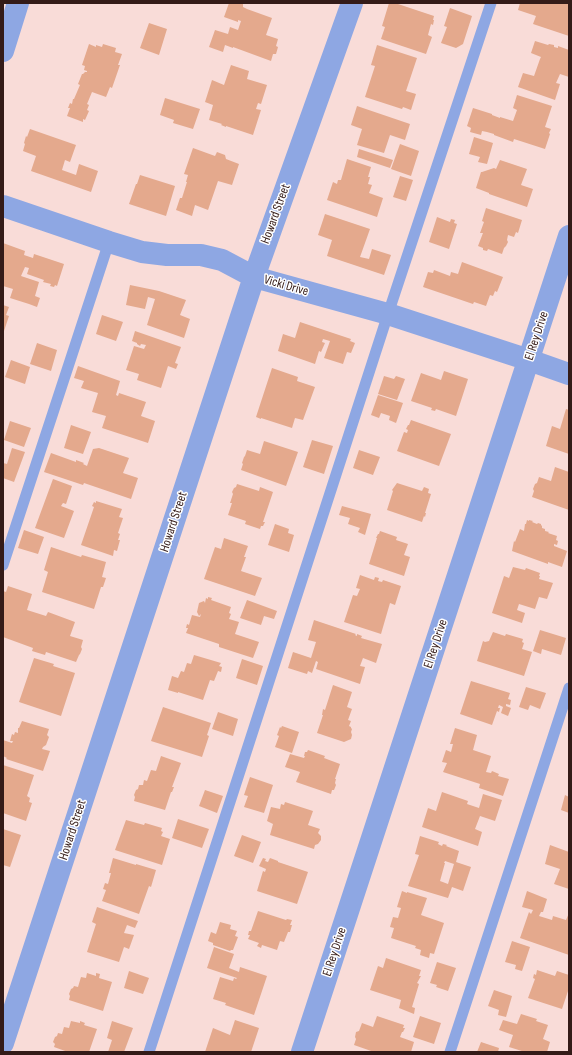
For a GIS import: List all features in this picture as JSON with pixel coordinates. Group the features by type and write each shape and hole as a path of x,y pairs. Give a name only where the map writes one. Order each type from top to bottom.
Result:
{"street":[{"path":"3,51 18,3"},
{"name":"Howard Street","path":"3,1043 254,277 352,3"},
{"name":"Vicki Drive","path":"3,206 142,252 167,255 201,255 222,260 254,277 388,314 569,374"},
{"name":"El Rey Drive","path":"302,1052 569,236"}],"lane":[{"path":"149,1052 388,314 491,3"},
{"path":"3,565 109,242"},
{"path":"450,1052 569,688"}],"building":[{"path":"229,3 241,3 243,4 243,7 247,9 272,18 266,35 278,39 276,46 278,47 276,54 273,54 271,61 225,45 223,52 209,47 215,30 228,34 230,27 238,30 241,21 238,20 238,22 224,17"},
{"path":"389,3 395,3 434,16 433,25 431,24 428,35 432,37 426,54 381,39 385,27 382,26"},
{"path":"520,3 569,3 569,36 533,24 536,16 518,10"},
{"path":"450,8 472,16 463,44 456,48 441,43 447,27 444,26"},
{"path":"149,23 167,29 159,55 140,48"},
{"path":"535,41 569,50 569,77 560,74 556,83 560,84 555,100 518,87 523,73 534,76 541,57 531,53"},
{"path":"89,44 96,47 96,45 102,47 103,44 116,48 115,52 122,54 112,88 110,87 106,97 92,92 87,104 89,105 87,110 89,111 85,120 83,119 83,122 67,116 70,103 72,104 80,85 78,84 82,74 87,72 84,70 85,66 82,65"},
{"path":"377,45 417,58 406,91 416,94 411,110 403,107 402,109 365,97 375,66 371,65"},
{"path":"231,65 249,71 247,79 267,85 261,104 258,103 256,109 261,110 253,135 209,120 213,105 205,102 212,80 224,85"},
{"path":"517,95 552,106 545,127 551,129 545,149 514,139 513,142 487,132 482,131 481,135 470,132 471,128 467,126 473,108 513,121 517,110 513,108"},
{"path":"165,98 200,109 193,129 173,123 174,120 160,115"},
{"path":"357,106 410,124 405,140 390,135 384,153 357,145 362,129 351,125"},
{"path":"30,129 76,145 70,162 65,160 62,170 76,175 79,164 98,171 91,192 31,171 36,156 23,151 26,136 27,137"},
{"path":"474,137 493,143 487,164 478,162 480,157 469,154"},
{"path":"400,144 419,151 411,176 391,169"},
{"path":"193,148 215,156 217,152 225,155 226,159 239,164 232,185 218,181 208,210 195,205 192,216 176,210 187,182 188,175 184,174"},
{"path":"359,149 393,160 390,168 357,157"},
{"path":"347,159 371,167 368,177 370,177 368,184 372,185 369,193 383,198 377,217 327,200 333,182 337,184 338,180 341,180"},
{"path":"500,160 527,169 521,185 533,189 527,207 476,188 481,172 494,168 496,169"},
{"path":"140,175 175,186 166,216 129,204"},
{"path":"400,176 413,180 406,201 393,197"},
{"path":"486,208 522,220 518,233 516,232 514,237 508,235 508,242 502,254 488,249 487,251 483,250 483,248 478,246 483,233 480,233 484,222 482,221"},
{"path":"325,214 370,229 360,257 369,259 372,249 391,255 384,275 327,256 332,240 318,235"},
{"path":"437,217 450,222 451,219 455,220 454,223 457,224 449,249 429,242"},
{"path":"3,243 25,251 24,255 33,258 34,254 64,264 57,286 55,285 54,287 50,286 51,284 43,282 44,280 27,274 29,268 25,267 21,276 39,282 35,296 40,298 37,307 10,298 13,289 3,286"},
{"path":"462,262 503,277 497,292 495,291 493,296 490,295 486,306 474,302 473,304 423,287 428,272 433,273 434,270 450,276 451,272 458,274"},
{"path":"130,285 159,291 186,300 180,315 190,319 184,338 147,325 155,299 148,297 145,309 126,305"},
{"path":"3,305 9,307 6,315 9,316 3,334"},
{"path":"102,315 123,322 116,341 96,334"},
{"path":"300,322 351,339 350,341 355,343 351,353 347,352 343,364 324,358 330,341 323,339 322,342 325,343 321,352 319,351 315,364 278,351 283,334 295,338"},
{"path":"135,331 181,347 175,363 178,364 176,369 168,366 161,388 137,380 139,374 126,370 134,346 144,349 146,345 141,344 140,346 132,341"},
{"path":"37,343 57,350 51,371 30,364"},
{"path":"11,360 30,367 25,384 5,377"},
{"path":"78,366 120,381 116,395 118,396 119,393 146,402 141,416 155,421 148,443 102,428 106,416 92,412 98,393 81,388 84,381 74,378"},
{"path":"272,368 298,377 297,381 315,387 303,420 295,418 292,428 256,417"},
{"path":"444,371 468,379 456,416 436,409 435,411 431,410 432,408 411,401 421,373 441,380"},
{"path":"384,376 394,379 396,376 405,379 397,400 378,394"},
{"path":"378,395 403,403 396,423 389,420 390,416 381,413 379,418 371,415"},
{"path":"566,409 569,410 569,454 546,446 552,426 560,429"},
{"path":"411,420 451,434 439,466 397,451 404,432 407,433 408,430 406,429"},
{"path":"10,421 31,428 24,447 4,440"},
{"path":"71,425 91,432 83,454 64,448"},
{"path":"312,440 333,446 324,474 303,467"},
{"path":"264,441 298,452 286,486 241,470 247,450 260,454"},
{"path":"12,448 25,452 14,482 3,478 3,463 7,464"},
{"path":"99,448 129,458 123,473 138,478 131,499 84,483 83,485 44,472 51,453 76,462 76,460 87,466 93,449"},
{"path":"359,450 380,457 373,475 353,468"},
{"path":"555,467 569,472 569,510 532,497 534,491 533,489 539,477 551,481"},
{"path":"53,479 72,486 66,504 63,503 61,506 74,511 64,538 35,528"},
{"path":"397,483 422,491 424,487 429,489 428,493 431,494 425,517 424,516 422,522 387,510 393,491 392,490"},
{"path":"237,484 259,491 260,487 273,492 263,522 265,522 260,529 245,524 246,521 228,515 232,503 230,503 233,494 232,492"},
{"path":"96,501 122,509 119,517 123,518 118,533 120,534 118,540 120,540 117,551 114,550 113,556 81,545 94,507 92,506 94,502 96,503"},
{"path":"342,506 371,514 365,535 358,532 360,528 348,524 350,518 339,515"},
{"path":"527,520 541,524 545,531 557,536 557,545 554,544 554,546 567,551 562,567 548,562 548,564 512,551 514,541 515,542 520,529 524,531"},
{"path":"275,524 289,529 288,533 294,535 289,552 268,545"},
{"path":"24,530 44,537 38,554 18,548"},
{"path":"380,531 397,537 396,540 408,544 404,555 410,557 404,576 369,564 376,538"},
{"path":"224,538 248,546 241,571 262,578 255,596 204,579 215,547 221,549"},
{"path":"51,547 81,557 82,555 106,562 102,577 106,578 103,587 101,587 94,609 42,592 48,572 44,570"},
{"path":"513,567 525,570 526,568 540,573 539,579 553,583 547,599 539,597 535,609 519,604 517,610 525,613 522,623 492,613 504,576 509,578"},
{"path":"360,575 374,580 375,577 379,578 378,581 382,582 383,580 401,586 395,605 390,603 381,634 344,622 353,595 357,596 360,589 356,588"},
{"path":"8,586 32,594 27,610 46,616 48,612 75,622 70,636 83,640 81,647 82,649 76,662 46,652 45,655 32,651 33,648 3,637 3,591 6,592"},
{"path":"208,597 212,598 211,600 231,607 229,619 239,622 235,634 259,642 253,658 219,647 219,644 186,633 188,628 186,628 187,624 189,625 192,615 200,617 201,614 199,616 197,612 199,603 204,601 205,603 206,598 208,599"},
{"path":"247,600 277,611 274,619 264,616 261,625 240,618"},
{"path":"314,620 356,634 355,635 357,636 357,634 362,636 361,638 382,644 376,663 363,658 360,666 365,667 360,684 316,669 318,662 316,661 312,673 308,671 307,674 288,668 293,652 311,658 316,642 308,640"},
{"path":"540,630 566,638 561,655 542,649 541,654 533,651"},
{"path":"493,632 523,639 522,642 524,643 522,649 532,652 524,676 477,661 483,641 489,641"},
{"path":"194,655 221,663 219,666 222,667 221,672 218,671 214,681 210,680 203,700 168,690 172,676 178,678 181,671 184,672 187,663 191,664"},
{"path":"34,658 54,664 53,666 75,673 61,716 19,702"},
{"path":"242,659 263,666 257,685 236,678"},
{"path":"471,681 510,693 508,699 511,700 510,705 506,704 506,706 511,708 508,716 501,713 503,707 499,705 499,712 497,711 492,725 460,714"},
{"path":"333,685 352,692 347,707 352,709 348,720 351,721 349,726 352,729 352,735 351,739 344,742 317,733 323,715 323,709 325,710"},
{"path":"526,687 546,693 540,709 530,705 528,710 519,707"},
{"path":"163,707 211,723 207,735 209,736 202,757 151,741"},
{"path":"218,712 238,719 233,736 212,729"},
{"path":"22,721 49,729 47,735 49,737 46,745 42,749 50,751 43,771 6,759 7,758 3,756 3,740 12,743 13,741 10,741 12,734 14,735 15,732 18,733 18,728"},
{"path":"282,726 299,732 292,753 275,747 279,736 277,735 280,727 281,728"},
{"path":"455,728 477,735 473,750 491,756 486,772 491,773 492,771 499,774 498,776 509,779 503,796 479,788 480,784 443,772 447,763 442,762 446,750 451,752 453,744 450,744"},
{"path":"308,750 325,756 324,758 340,764 335,779 336,785 331,794 296,782 300,772 285,767 290,754 304,758 305,752"},
{"path":"161,756 181,763 165,810 134,801 134,795 139,785 143,785 144,780 147,781 151,770 156,771"},
{"path":"3,765 34,775 27,796 30,798 29,802 32,803 26,821 3,813"},
{"path":"250,777 273,785 264,813 244,807 248,796 244,795"},
{"path":"205,790 223,796 217,813 199,806"},
{"path":"442,792 468,801 467,804 479,808 483,794 502,800 495,821 480,816 475,829 482,832 478,846 422,827 428,808 436,811"},
{"path":"565,795 569,797 569,813 561,810"},
{"path":"285,802 313,811 308,825 320,829 318,833 321,836 321,840 315,845 314,849 270,835 273,824 267,821 271,807 280,809 281,804 284,805"},
{"path":"178,819 209,829 202,848 172,838"},
{"path":"126,820 162,828 161,831 163,832 161,836 170,839 162,865 115,850"},
{"path":"3,829 21,835 10,867 3,865"},
{"path":"242,835 261,842 253,863 234,856"},
{"path":"420,836 439,842 438,844 442,846 443,844 447,845 446,846 459,851 456,862 471,867 463,891 452,887 448,898 408,886 419,855 415,854","holes":["445,861 454,864 448,884 440,881"]},
{"path":"550,845 569,852 569,889 554,884 560,869 545,864"},
{"path":"113,858 156,870 151,887 149,886 139,914 102,901 106,890 103,889 105,883 108,884"},
{"path":"263,858 268,862 270,858 308,872 297,904 257,891 263,871 265,872 266,869 259,866"},
{"path":"402,891 427,898 421,915 444,923 434,954 430,953 429,958 420,955 421,950 415,948 416,946 391,938 394,928 390,927 393,917 398,918 401,908 397,907"},
{"path":"527,891 547,899 543,912 541,912 539,916 552,920 553,916 566,920 569,913 569,955 520,938 529,912 531,914 533,910 522,907"},
{"path":"97,907 138,921 135,928 127,925 124,933 134,935 129,949 124,947 119,962 87,952 96,924 92,922"},
{"path":"258,911 286,920 292,920 290,932 288,932 284,942 280,941 277,950 262,945 261,948 257,946 259,943 248,939 250,935 248,935 249,931 251,931"},
{"path":"220,922 231,925 230,929 237,931 235,936 238,937 233,950 230,951 213,945 213,943 208,941 211,932 216,934"},
{"path":"512,941 530,947 522,971 515,969 516,965 505,962"},
{"path":"214,947 234,954 229,968 239,972 240,967 267,976 254,1015 225,1005 226,1003 213,999 220,977 233,981 234,978 237,978 207,968"},
{"path":"386,958 421,970 419,976 421,976 417,983 419,984 412,1007 415,1008 414,1014 399,1008 401,1000 370,990 378,966 383,968"},
{"path":"437,962 456,968 448,991 436,987 437,985 430,983"},
{"path":"537,970 555,976 557,971 569,975 569,988 562,1009 528,998 535,979 533,978 534,974 536,975"},
{"path":"129,971 149,978 143,994 124,988"},
{"path":"87,973 96,976 96,973 100,974 99,978 112,982 103,1011 69,1000 71,989 74,986 78,987 81,977 86,978"},
{"path":"494,990 512,996 506,1017 498,1015 499,1010 488,1006"},
{"path":"521,1014 537,1019 536,1021 548,1025 543,1039 550,1042 547,1052 525,1052 509,1047 513,1035 499,1030 503,1020 517,1024"},
{"path":"377,1016 404,1025 403,1028 405,1028 400,1037 414,1042 411,1052 374,1052 354,1045 356,1032 359,1031 362,1023 373,1027"},
{"path":"420,1016 441,1023 434,1044 413,1037"},
{"path":"235,1020 259,1028 251,1052 205,1052 213,1028 230,1035"},
{"path":"71,1021 80,1023 80,1021 85,1023 84,1025 97,1029 89,1052 68,1052 54,1047 55,1044 53,1042 55,1037 58,1033 62,1034 64,1027 69,1028"},
{"path":"112,1021 133,1028 124,1052 108,1052 112,1040 107,1038"},
{"path":"481,1042 499,1048 498,1052 477,1052"}]}
